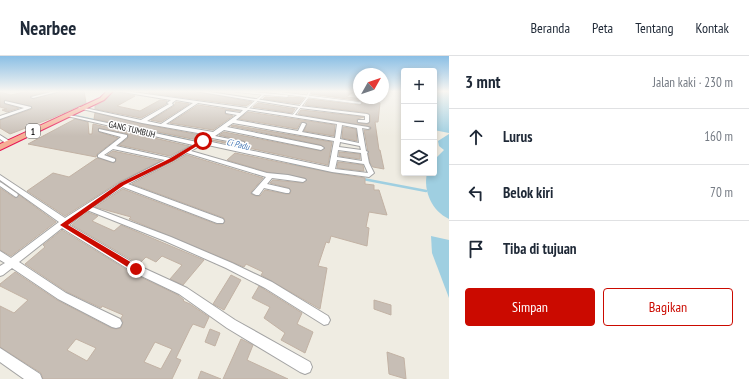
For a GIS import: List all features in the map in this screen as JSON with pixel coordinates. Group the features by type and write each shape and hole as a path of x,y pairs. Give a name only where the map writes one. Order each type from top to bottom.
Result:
{"highway":[{"name":"1","path":"0,147 81,107"}],"street":[{"path":"0,118 28,108 21,106"},
{"path":"142,122 169,106"},
{"path":"162,125 191,106"},
{"path":"226,106 340,124 359,124 367,122 368,114 294,106"},
{"path":"81,107 142,122 242,142"},
{"path":"0,272 86,208 122,184 187,151 224,128 247,109"},
{"path":"228,112 241,114"},
{"path":"69,113 200,143 332,170 369,175 371,173 366,163 359,124"},
{"name":"GANG TUMBUH","path":"69,113 137,130 200,143"},
{"path":"232,121 363,145"},
{"path":"299,134 304,124"},
{"path":"332,170 340,124"},
{"path":"359,124 368,128"},
{"path":"224,128 321,148"},
{"path":"101,130 125,136"},
{"path":"113,160 100,156 125,136 137,130"},
{"path":"0,137 9,143"},
{"path":"113,147 171,160"},
{"path":"336,148 365,152"},
{"path":"187,151 270,176 303,180"},
{"path":"335,158 366,163"},
{"path":"256,193 270,176"},
{"path":"0,178 65,224 136,269 183,291 231,324 305,367"},
{"path":"122,184 220,222"},
{"path":"262,185 286,191"},
{"path":"86,208 183,244 226,264 264,283 324,320"},
{"path":"0,255 62,296 116,323"},
{"path":"0,354 35,379"}],"lane":[{"path":"247,109 250,106"},
{"path":"293,116 300,107"},
{"path":"0,184 16,195"}],"water":[{"path":"437,106 449,106 449,133 437,131"},
{"path":"449,134 449,219 434,206 430,200 426,187 427,176 437,176 437,157 444,150 439,146 438,141"},
{"path":"431,236 449,240 449,298 432,253"}],"building":[{"path":"12,106 19,108 7,112 2,110 7,109 0,107"},
{"path":"28,106 79,106 10,134 0,128 0,120 32,109 32,107"},
{"path":"95,106 117,106 140,111 149,106 162,106 141,118 95,109"},
{"path":"174,106 186,106 161,122 151,120"},
{"path":"196,106 240,111 225,110 225,114 233,116 213,130 170,123"},
{"path":"277,106 295,109 292,113 253,107"},
{"path":"313,106 380,106 378,122 375,122 379,150 384,169 373,167 370,163 364,130 369,130 371,127 298,114 301,110 364,117 357,119 357,123 368,124 370,122 370,115 368,113"},
{"path":"248,112 335,125 334,136 304,131 307,124 304,122 301,122 297,129 239,119"},
{"path":"95,113 205,136 197,140 94,119"},
{"path":"75,119 88,122 89,134 92,134 93,124 189,146 170,156 119,145 128,138 128,134 99,128 99,132 118,138 97,154 96,157 28,144"},
{"path":"233,125 332,142 328,165 211,140 245,145 244,141 219,135 224,132 321,151 325,148 321,145 231,126"},
{"path":"343,127 356,129 357,141 342,138"},
{"path":"113,151 161,161 119,182 65,216 27,191 53,173 69,177 97,158 114,163 116,158 107,155"},
{"path":"339,152 360,154 360,159 339,156"},
{"path":"235,153 332,173 365,178 365,184 374,185 374,190 379,190 387,215 369,212 366,227 369,228 367,246 331,236 329,243 326,242 318,266 327,268 320,309 261,275 263,272 246,264 244,267 129,219 131,217 95,207 123,189 216,224 223,224 225,222 224,218 132,184 187,155 263,178 251,192 251,194 256,196 260,196 265,190 290,194 291,190 289,188 270,183 273,180 303,183 307,180 305,178 267,172 227,160"},
{"path":"338,162 363,165 364,171 337,168"},
{"path":"0,188 15,198 19,195 56,222 11,256 0,250"},
{"path":"87,212 98,216 92,221 114,231 121,225 204,260 183,285 170,279 182,265 162,256 156,262 146,257 139,264 72,225"},
{"path":"62,230 132,273 178,295 184,300 183,301 209,317 204,328 193,324 190,329 176,358 181,360 172,379 43,379 41,373 0,347 0,306 14,313 28,300 0,286 0,284 15,272 57,300 111,328 121,328 123,322 121,318 123,315 102,306 101,308 67,292 25,264 45,247 43,245","holes":["76,339 96,348 87,361 67,350","155,342 172,349 161,369 144,362"]},
{"path":"231,275 241,280 224,310 213,304"},
{"path":"259,286 302,313 297,324 313,332 305,353 281,340 285,333 264,318 270,307 252,298"},
{"path":"374,300 391,305 391,315 374,309"},
{"path":"210,329 220,333 215,346 205,342"},
{"path":"241,339 253,345 247,360 288,379 223,379"},
{"path":"387,352 404,358 406,379 389,374"},
{"path":"201,371 221,379 198,379"}],"waterway":[{"name":"Ci Padu","path":"60,112 113,124"},
{"name":"Ci Padu","path":"109,123 201,143"},
{"name":"Ci Padu","path":"290,163 299,165"},
{"name":"Ci Padu","path":"299,165 344,175"},
{"name":"Ci Padu","path":"363,179 426,191"}],"route":[{"path":"136,269 63,225 122,184 171,160 203,141"}]}
